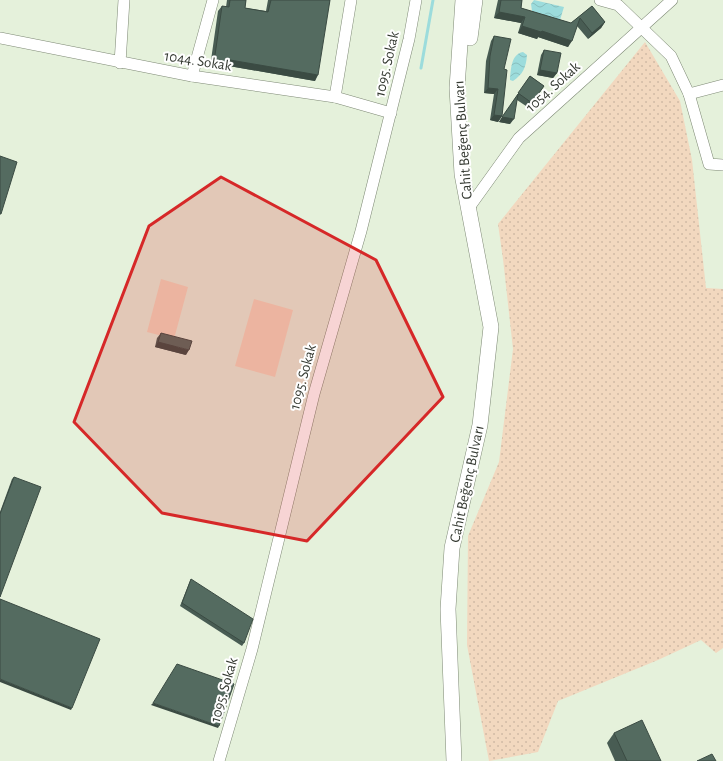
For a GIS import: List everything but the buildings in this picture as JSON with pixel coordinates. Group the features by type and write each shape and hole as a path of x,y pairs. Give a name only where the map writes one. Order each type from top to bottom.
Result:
{"main road":[{"name":"Cahit Beğenç Bulvarı","path":"454,761 448,609 452,548 480,425 491,327 462,174 457,88 463,0"},
{"name":"Cahit Beğenç Bulvarı","path":"468,209 465,132 468,48 475,0"}],"street":[{"path":"120,63 124,0"},
{"path":"192,76 213,0"},
{"path":"335,97 351,0"},
{"name":"1095. Sokak","path":"219,761 252,648 314,394 362,231 409,39 416,0"},
{"path":"600,0 618,5 671,56 689,94 709,164 723,165"},
{"name":"1054. Sokak","path":"468,209 519,138 672,0"},
{"name":"1044. Sokak","path":"0,38 120,63 192,76 335,97 391,113"},
{"path":"689,94 723,85"}],"highlighted area":[{"path":"221,177 376,260 443,397 307,541 162,513 74,422 149,226"}],"shaded area":[{"path":"645,42 680,101 692,160 706,288 723,289 723,648 716,653 701,640 658,660 558,701 538,752 489,761 467,645 468,536 499,462 513,349 498,224"},
{"path":"161,279 188,287 174,339 147,332"},
{"path":"254,299 293,310 275,377 235,366"}],"water":[{"path":"534,0 564,7 560,20 532,11 531,4"},
{"path":"523,52 527,55 526,64 519,76 513,81 510,80 512,63 519,53"}],"waterway":[{"path":"421,68 433,0"}]}
